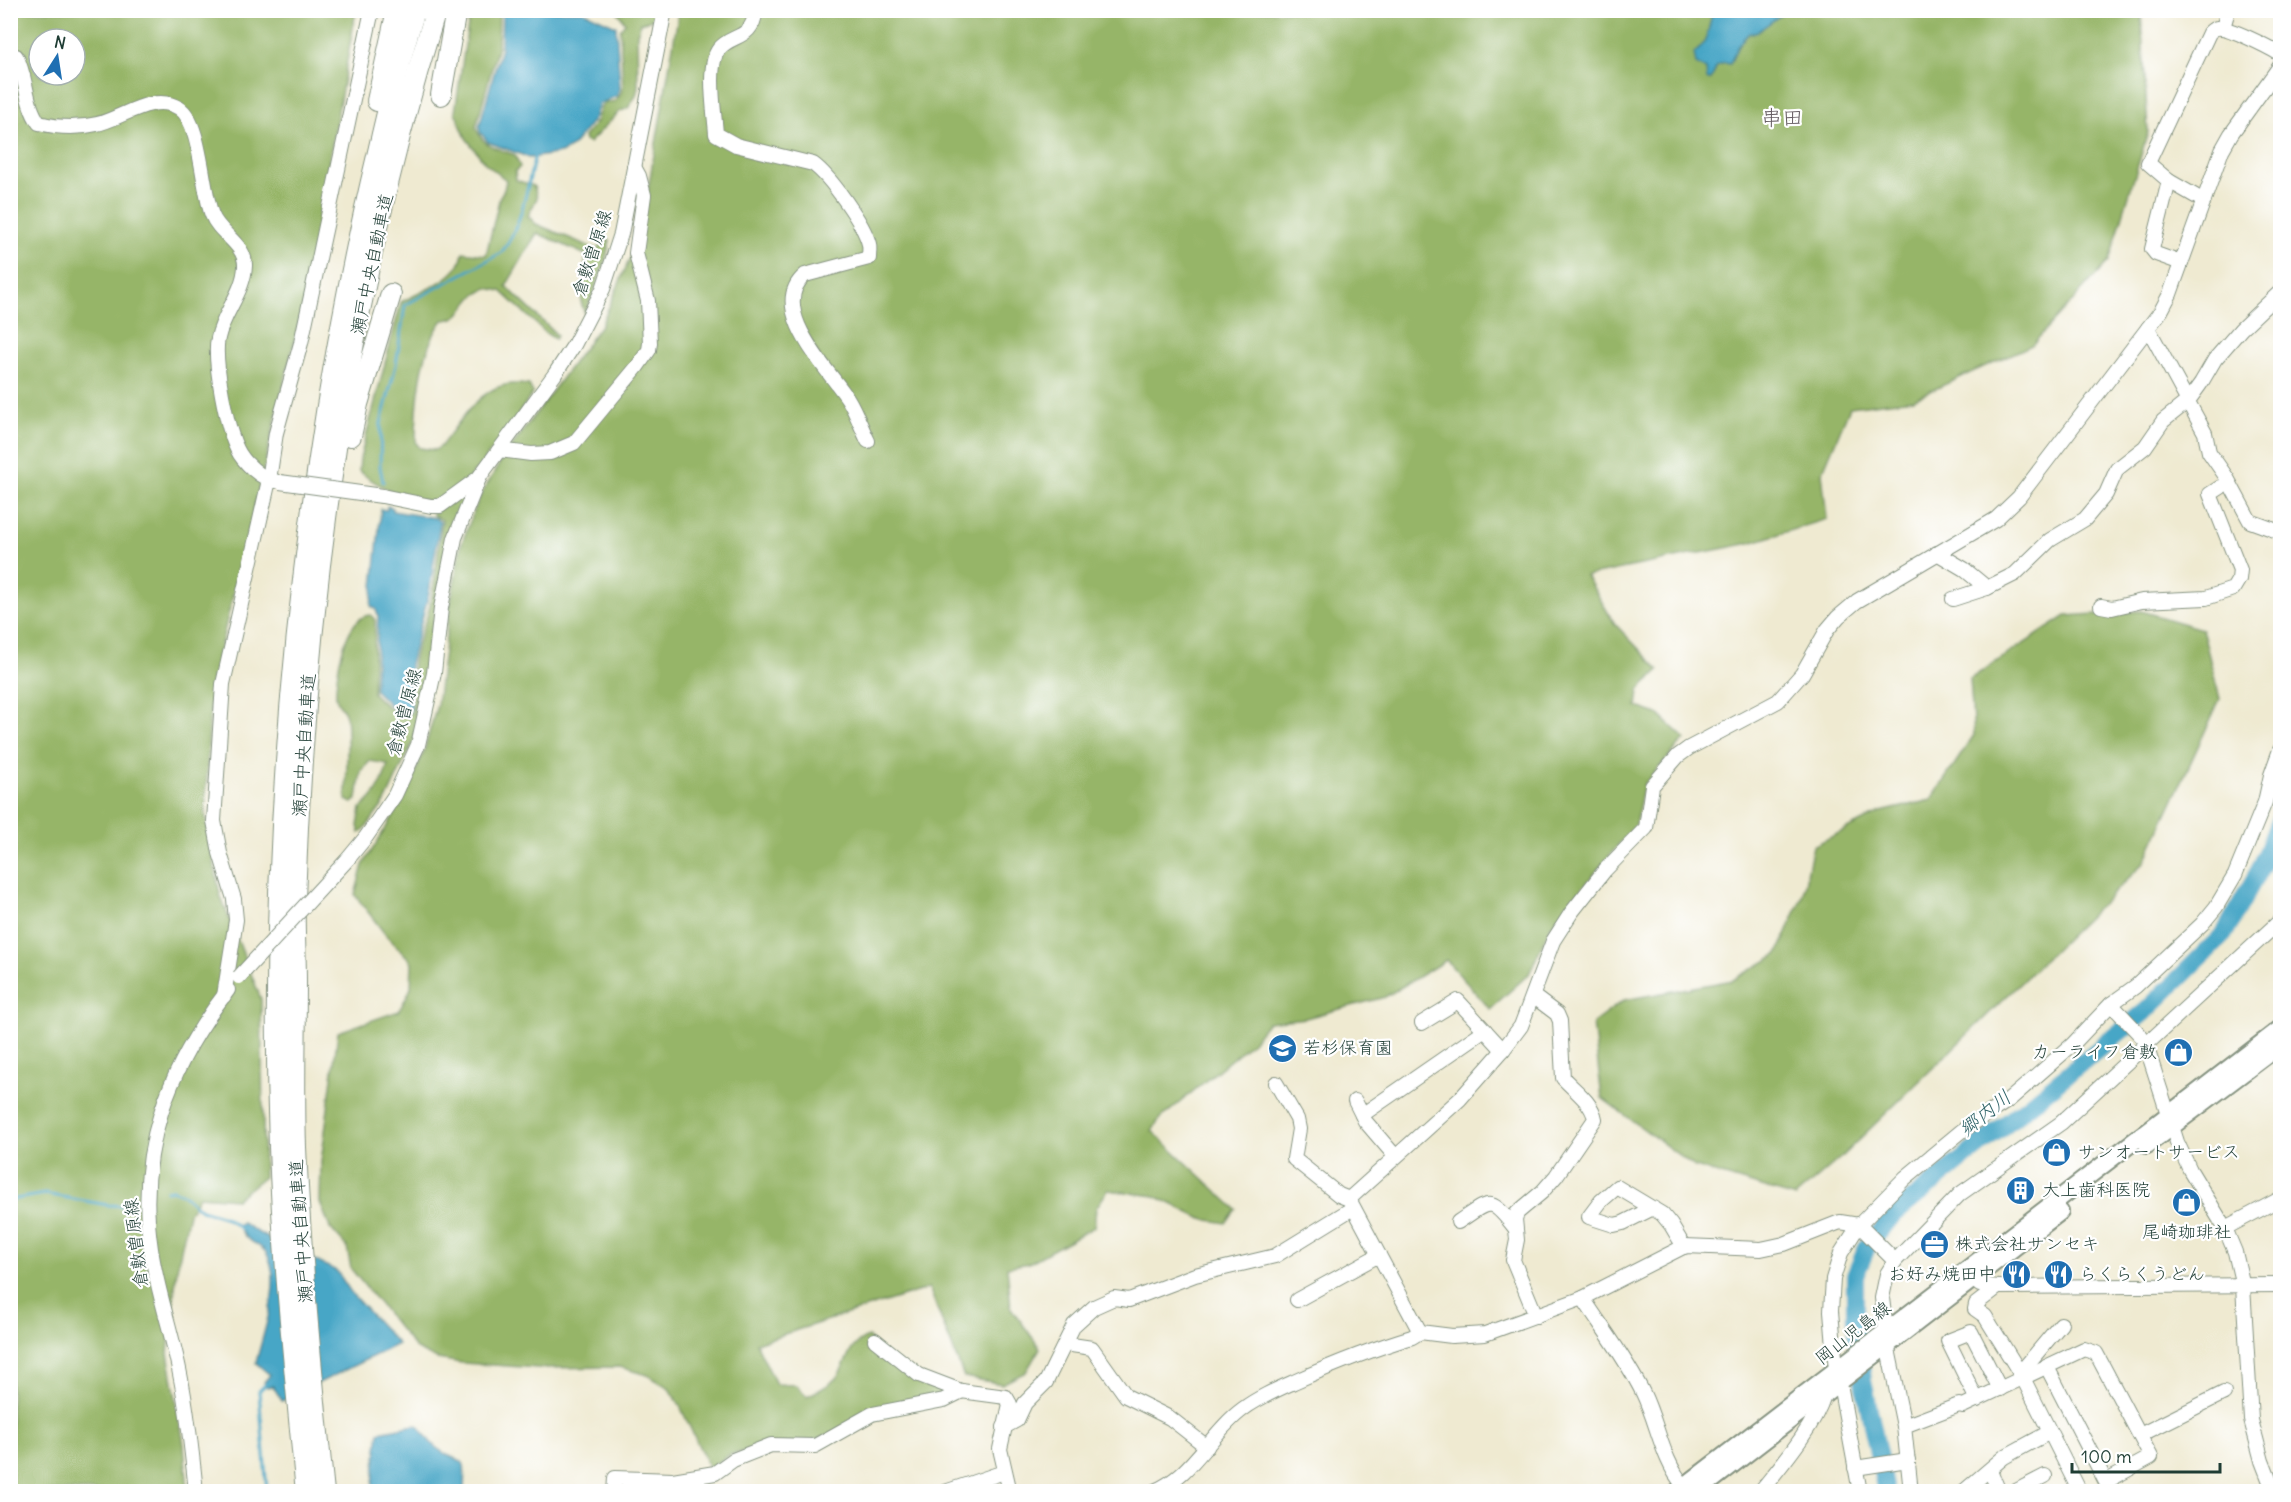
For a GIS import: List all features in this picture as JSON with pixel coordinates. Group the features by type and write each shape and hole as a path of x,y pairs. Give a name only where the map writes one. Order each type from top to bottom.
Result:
{"highway":[{"path":"354,255 375,112 397,10"},
{"name":"瀬戸中央自動車道","path":"306,1491 309,1429 277,1057 278,935 289,705 315,481 354,255 389,104 415,10"},
{"name":"瀬戸中央自動車道","path":"292,1230 295,904 303,745 324,529 353,350 372,255 410,100 436,10"},
{"path":"441,95 456,10"},
{"path":"324,529 336,499 358,404 391,294"},
{"name":"瀬戸中央自動車道","path":"309,1429 324,1491"}],"main road":[{"name":"岡山児島線","path":"1716,1470 2170,1121 2280,1029"},
{"name":"岡山児島線","path":"2170,1121 2280,1045"},
{"name":"岡山児島線","path":"1884,1340 1974,1280 2022,1235"},
{"name":"岡山児島線","path":"1686,1490 1776,1432 1824,1395 1840,1375"}],"street":[{"path":"224,996 236,920 234,899 219,853 214,821 223,684 274,481 276,434 301,343 372,10"},
{"name":"倉敷曽原線","path":"196,1491 180,1372 151,1249 147,1213 148,1172 160,1112 189,1047 206,1019 239,977 366,837 395,795 418,745 434,673 441,608 454,538 480,476 555,374 574,345 599,298 621,234 665,10"},
{"path":"756,10 754,24 745,33 719,49 713,62 716,134 736,145 813,165 822,170 866,233 870,247 869,258 805,275 797,282 793,301 801,332 822,366 847,398 868,441"},
{"path":"2223,28 2228,10"},
{"path":"2204,201 2169,182 2148,164 2209,33 2216,28 2223,28 2280,54"},
{"path":"10,55 16,56 22,68 32,114 39,123 63,129 82,127 158,103 177,106 188,115 196,140 212,216 244,254 246,264 244,276 218,337 216,358 227,415 237,450 248,464 274,481 440,506 480,476"},
{"path":"1004,1427 1017,1420 1025,1403 1046,1382 1074,1325 1094,1307 1114,1298 1129,1300 1195,1275 1275,1256 1351,1203 1395,1156 1460,1099 1521,1026 1553,941 1571,913 1605,870 1646,828 1653,786 1678,756 1778,700 1802,674 1827,630 1838,616 1857,601 1996,519 2009,508 2161,311 2170,294 2230,134 2280,66"},
{"path":"499,450 531,454 550,453 574,443 649,350 648,301 636,253 644,195 634,167"},
{"path":"2169,182 2152,249 2156,254 2181,263"},
{"path":"1953,599 1987,588 2015,574 2050,540 2085,519 2106,494 2117,469 2145,447 2163,421 2188,401 2215,359 2241,329 2280,292"},
{"path":"2148,328 2205,433 2209,452 2208,465 2239,518 2280,532"},
{"path":"2209,452 2227,478 2250,521"},
{"path":"2101,606 2112,608 2142,601 2206,598 2234,589 2240,570 2210,494 2221,487"},
{"path":"1937,553 1964,569 1987,588"},
{"path":"1860,1491 1831,1311 1833,1279 1840,1253 1859,1226 1905,1178 1963,1130 2018,1092 2072,1045 2113,1005 2136,987 2202,924 2216,907 2235,875 2265,802 2280,750"},
{"path":"1911,1491 1905,1460 1904,1426 1884,1340 1883,1288 1895,1261 1960,1194 2061,1123 2144,1042 2280,921"},
{"path":"1533,996 1557,1014 1560,1021 1563,1078 1587,1103 1593,1111 1594,1119 1556,1176 1542,1192 1517,1213 1515,1228 1517,1240 1513,1260 1536,1316"},
{"path":"1422,1023 1458,1001 1503,1050"},
{"path":"2113,1005 2144,1042 2170,1121 2190,1170 2225,1228 2235,1252 2243,1286 2251,1420 2262,1461 2274,1491"},
{"path":"1362,1114 1485,1030"},
{"path":"1276,1083 1297,1119 1299,1129 1294,1159 1351,1203 1420,1332"},
{"path":"1356,1101 1365,1121 1395,1156"},
{"path":"2225,1228 2280,1199"},
{"path":"1458,1222 1485,1204 1492,1204 1500,1209 1515,1228"},
{"path":"1653,1208 1662,1214 1671,1225 1684,1247"},
{"path":"1152,1491 1160,1489 1185,1471 1244,1408 1344,1359 1412,1337 1420,1332 1452,1336 1485,1334 1583,1298 1684,1247 1761,1249 1784,1244 1840,1222 1859,1226 1895,1261"},
{"path":"1297,1300 1379,1255"},
{"path":"1974,1280 1980,1285 1998,1287 2280,1285"},
{"path":"1998,1287 1976,1304 1975,1309 1985,1316 2022,1376 2080,1491"},
{"path":"1583,1298 1642,1392 1657,1426 1669,1466 1686,1490"},
{"path":"2022,1376 2061,1324"},
{"path":"1977,1400 1948,1341 1971,1332 2000,1389"},
{"path":"875,1340 919,1375 962,1391 1006,1397 1010,1404 999,1449 1010,1491"},
{"path":"1065,1344 1092,1348 1126,1396 1170,1418 1207,1447"},
{"path":"1904,1426 1977,1400 2022,1376 2084,1349 2096,1353 2151,1457 2109,1486 2047,1367"},
{"path":"614,1491 615,1478 673,1480 716,1473 733,1460 771,1445 815,1446 872,1414 944,1400 962,1391"},
{"path":"2140,1435 2224,1393"},
{"path":"1760,1491 1787,1458 1821,1404 1824,1395"},
{"path":"1776,1432 1784,1439 1788,1451 1787,1458"},
{"path":"1963,1491 2004,1457 2050,1432"},
{"path":"1856,1467 1905,1460"},
{"path":"1990,1470 1999,1491"},
{"path":"945,1491 1004,1472"},
{"path":"2014,1491 2045,1476"}],"green space":[{"path":"10,11 356,11 305,297 211,686 205,813 220,895 261,999 264,1177 236,1199 199,1196 189,1213 177,1269 168,1353 184,1445 188,1491 11,1491"},
{"path":"470,11 499,11 498,46 476,127 486,143 515,155 520,167 515,171 516,180 534,186 537,198 528,216 536,224 598,250 601,241 610,240 605,263 585,314 581,302 586,255 537,233 506,286 557,335 555,339 501,291 487,288 474,296 453,318 443,320 429,346 421,378 416,443 420,448 435,450 441,446 477,401 495,388 508,384 529,385 533,393 502,437 460,487 447,497 425,501 405,497 376,483 359,471 360,459 401,302 448,276 461,261 463,252 486,255 500,196 504,190 506,180 485,163 466,138 455,112"},
{"path":"617,11 655,11 654,18 641,23 637,34 638,87 636,96 628,108 619,112 589,143 584,137 596,122 601,107 604,103 615,101 623,86 620,29 625,23"},
{"path":"679,11 1713,11 1707,36 1700,50 1701,66 1711,79 1717,66 1730,64 1738,45 1749,33 1757,32 1786,11 2141,11 2148,132 2109,261 2032,345 1913,399 1850,407 1822,473 1827,519 1750,543 1586,576 1615,624 1659,670 1639,690 1637,707 1658,714 1685,739 1644,784 1635,825 1550,927 1529,974 1490,1009 1446,960 1385,997 1306,1018 1268,1022 1253,1041 1159,1120 1152,1131 1236,1209 1226,1223 1202,1219 1155,1196 1108,1190 1096,1208 1094,1227 1029,1263 1007,1267 1011,1308 1040,1348 1026,1372 1002,1384 964,1377 929,1288 756,1343 776,1384 796,1385 807,1396 833,1381 840,1373 851,1350 868,1337 888,1356 945,1390 943,1395 815,1440 731,1454 709,1468 680,1406 668,1387 647,1375 620,1367 539,1368 462,1363 437,1359 416,1349 351,1269 347,1247 330,1228 320,1202 321,1162 338,1032 399,1011 411,988 412,962 385,934 355,895 363,865 406,795 424,751 437,705 450,605 461,545 479,498 501,461 601,325 640,235"},
{"path":"464,496 466,499 446,545 414,740 385,802 360,833 358,826 361,808 378,789 388,764 370,761 361,771 357,799 352,803 346,800 346,717 336,697 337,675 343,648 354,625 362,618 371,615 375,620 373,693 394,711 411,714 413,663 431,602 442,520 433,515 433,512"},
{"path":"2141,611 2202,629 2220,699 2144,863 1839,1159 1795,1197 1695,1167 1602,1098 1593,1023 1624,1000 1733,980 1778,954 1803,894 1813,846 1881,812 1931,800 1974,735 1970,679 2066,616"}],"water":[{"path":"1713,10 1786,11 1757,32 1749,33 1738,45 1730,64 1724,63 1717,66 1711,79 1707,79 1706,70 1696,64 1694,53 1703,45"},
{"path":"502,11 583,11 616,26 620,88 617,96 599,104 594,119 572,147 561,153 530,158 488,142 480,132 479,127 501,48"},
{"path":"387,506 393,508 393,511 435,518 440,522 429,593 410,664 408,693 411,706 409,712 395,710 375,690 378,615 375,608 371,606 381,509 387,510"},
{"path":"242,1223 337,1271 352,1294 398,1344 282,1401 273,1386 267,1387 264,1382 270,1375 256,1363 270,1308 273,1279 271,1266 264,1250 241,1231 239,1225"},
{"path":"419,1426 435,1447 462,1462 465,1470 464,1491 372,1491 379,1432"}],"waterway":[{"path":"383,482 380,467 381,423 396,365 405,305 501,253 519,219 535,155"},
{"name":"郷内川","path":"1886,1492 1863,1380 1855,1324 1855,1276 1867,1247 1892,1216 2147,1010 2224,934 2262,865 2280,819"},
{"path":"166,1191 172,1190 183,1194 201,1210 224,1217 242,1229"},
{"path":"10,1200 45,1194 126,1206"},
{"path":"267,1383 259,1391 267,1492"}],"place":[{"name":"若杉保育園","path":"1282,1048"},
{"name":"カーライフ倉敷","path":"2178,1052"},
{"name":"サンオートサービス","path":"2057,1152"},
{"name":"大上歯科医院","path":"2021,1190"},
{"name":"尾崎珈琲社","path":"2187,1203"},
{"name":"株式会社サンセキ","path":"1934,1244"},
{"name":"お好み焼田中","path":"2017,1274"},
{"name":"らくらくうどん","path":"2058,1274"}],"district":[{"name":"串田","path":"1782,118"}]}
